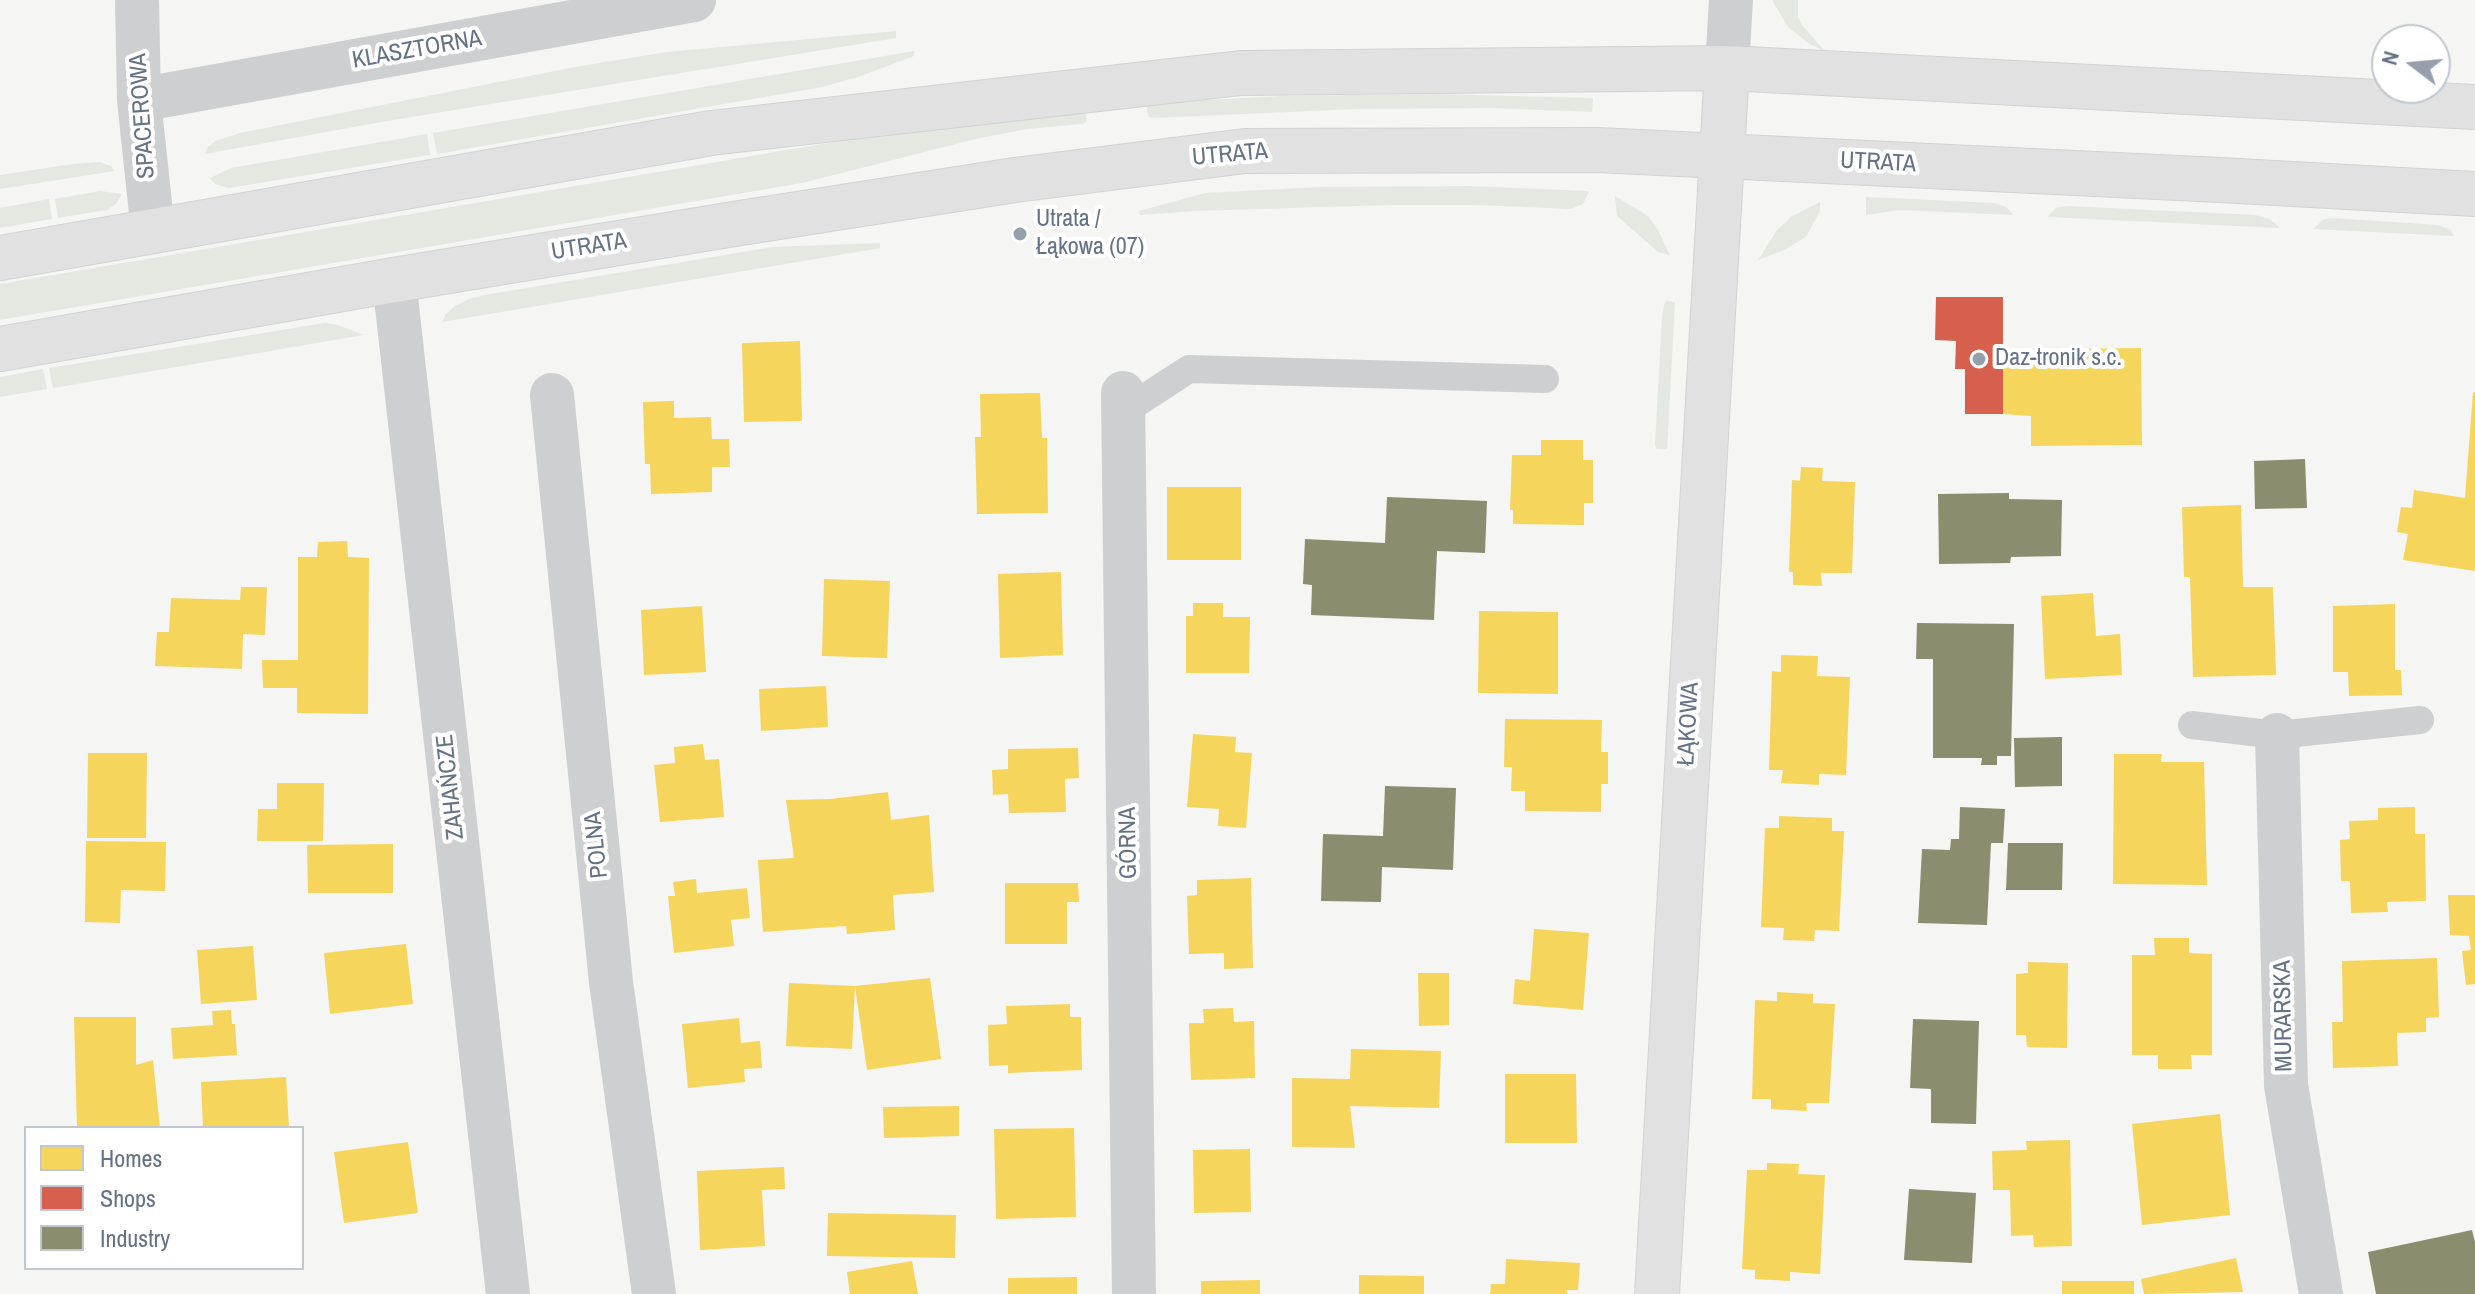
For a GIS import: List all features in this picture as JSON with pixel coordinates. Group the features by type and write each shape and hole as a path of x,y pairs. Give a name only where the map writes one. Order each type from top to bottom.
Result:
{"main road":[{"path":"0,258 711,133 1241,73 1727,68 2475,107"},
{"name":"ŁĄKOWA","path":"1657,1294 1727,68"},
{"name":"UTRATA","path":"0,349 394,280 1015,180 1245,151 1597,150 2475,194"}],"street":[{"name":"SPACEROWA","path":"137,0 139,100 153,232"},
{"name":"KLASZTORNA","path":"139,100 694,0"},
{"path":"1727,68 1731,0"},
{"name":"ZAHAŃCZE","path":"394,280 508,1294"},
{"name":"POLNA","path":"552,395 611,982 654,1294"},
{"name":"GÓRNA","path":"1123,402 1134,1294"},
{"name":"MURARSKA","path":"2277,735 2286,1085 2321,1294"}],"lane":[{"path":"1123,402 1189,369 1545,379"},
{"path":"2192,725 2277,735 2420,720"}],"shaded area":[{"path":"1772,0 1798,0 1798,17 1802,25 1825,51 1811,45 1788,27"},
{"path":"896,31 896,38 387,121 205,154 215,141 240,133 580,66 667,52"},
{"path":"914,51 914,56 822,87 437,154 433,133"},
{"path":"1437,94 1593,98 1592,112 1492,108 1358,109 1153,118 1147,111 1152,103 1280,96"},
{"path":"1085,110 1087,121 1082,124 1027,129 980,138 802,183 0,320 0,284 822,144"},
{"path":"427,134 430,155 229,188 215,184 210,178 231,168"},
{"path":"100,162 115,171 0,189 0,175"},
{"path":"1470,186 1589,191 1583,204 1571,209 1392,205 1140,215 1139,211 1205,193 1321,187"},
{"path":"100,191 122,194 116,204 107,210 58,218 55,199"},
{"path":"1615,196 1648,216 1670,255 1658,252 1617,216"},
{"path":"1866,197 1994,203 2006,207 2014,215 1900,210 1866,215"},
{"path":"49,199 52,219 0,228 0,208"},
{"path":"1820,202 1820,211 1806,237 1758,260 1777,230 1791,217"},
{"path":"2068,206 2255,215 2270,219 2280,228 2047,217 2056,208"},
{"path":"2324,219 2438,225 2451,230 2454,236 2313,229"},
{"path":"880,243 880,248 442,322 455,306 485,295 773,247"},
{"path":"1667,301 1675,302 1667,449 1657,449 1662,317"},
{"path":"325,323 364,335 53,388 49,368"},
{"path":"43,369 47,389 0,397 0,377"}],"building: Homes":[{"path":"800,341 802,421 744,422 742,343"},
{"path":"2141,348 2142,445 2031,446 2031,416 2003,414 2002,350"},
{"path":"2473,392 2475,571 2403,560 2408,534 2397,532 2401,507 2412,508 2414,490 2465,498"},
{"path":"1040,393 1042,438 1047,438 1048,513 977,514 975,437 981,437 980,394"},
{"path":"674,401 674,418 711,417 712,439 729,439 730,467 712,467 712,492 651,494 650,464 645,464 643,402"},
{"path":"1541,440 1583,440 1583,460 1593,460 1593,503 1584,503 1584,525 1513,524 1513,510 1510,510 1512,455 1541,455"},
{"path":"1801,467 1823,468 1822,481 1855,482 1852,573 1821,573 1822,586 1793,585 1793,572 1789,572 1792,480 1800,481"},
{"path":"1167,487 1241,487 1241,560 1167,560"},
{"path":"2241,505 2243,587 2273,587 2276,675 2193,677 2190,577 2184,577 2182,507"},
{"path":"347,541 348,557 369,558 368,714 297,713 297,688 263,688 262,660 298,660 298,557 317,557 318,542"},
{"path":"1061,572 1063,655 1000,658 998,574"},
{"path":"824,579 890,581 887,658 822,656"},
{"path":"241,587 267,587 265,635 243,634 242,669 155,666 157,632 169,632 171,598 240,600"},
{"path":"2093,593 2096,636 2120,634 2122,675 2045,679 2041,596"},
{"path":"1193,603 1223,603 1223,617 1250,617 1249,673 1186,673 1186,616 1193,616"},
{"path":"2395,604 2395,670 2401,670 2402,695 2349,696 2348,672 2333,672 2333,606"},
{"path":"702,606 706,672 644,675 641,610"},
{"path":"1479,611 1558,612 1558,694 1478,693"},
{"path":"1781,655 1818,656 1817,676 1850,677 1846,775 1819,774 1819,785 1781,783 1783,770 1769,770 1772,671 1781,672"},
{"path":"826,686 828,727 761,731 759,689"},
{"path":"1505,719 1602,720 1601,752 1608,752 1608,784 1601,784 1601,812 1525,811 1525,791 1511,791 1512,767 1504,767"},
{"path":"1193,734 1236,737 1235,752 1252,753 1246,828 1218,826 1219,809 1187,807"},
{"path":"703,744 705,760 719,759 724,817 660,822 654,765 675,763 674,747"},
{"path":"1078,748 1079,778 1065,779 1066,812 1009,813 1008,794 993,795 992,770 1008,769 1008,749"},
{"path":"88,753 147,753 146,838 87,838"},
{"path":"2114,754 2162,754 2161,762 2204,762 2207,885 2113,884"},
{"path":"277,783 324,783 323,841 257,841 258,809 277,809"},
{"path":"888,792 891,820 929,815 934,892 893,895 895,930 847,934 846,926 763,932 758,860 794,858 786,800 831,799"},
{"path":"2415,807 2415,834 2425,834 2426,901 2387,902 2388,912 2351,913 2350,881 2341,881 2340,840 2350,839 2349,821 2378,820 2378,808"},
{"path":"1779,816 1832,818 1832,831 1844,831 1839,931 1815,930 1814,941 1783,940 1784,928 1761,927 1765,828 1779,828"},
{"path":"86,841 166,842 165,891 121,890 120,923 85,922"},
{"path":"393,844 393,893 308,893 307,845"},
{"path":"1251,878 1253,968 1224,969 1224,953 1189,954 1187,896 1197,895 1197,880"},
{"path":"696,879 697,893 747,888 750,918 731,920 734,946 674,953 668,896 675,896 673,882"},
{"path":"1005,883 1078,883 1079,902 1067,902 1067,944 1005,944"},
{"path":"2448,895 2475,895 2475,984 2466,985 2462,951 2471,950 2469,936 2450,935"},
{"path":"1534,929 1589,933 1583,1010 1513,1004 1515,979 1530,981"},
{"path":"2154,938 2189,938 2189,953 2212,954 2212,1055 2191,1055 2192,1069 2158,1069 2158,1055 2132,1055 2132,955 2155,955"},
{"path":"406,944 413,1004 330,1014 324,953"},
{"path":"253,946 257,1000 201,1004 197,950"},
{"path":"2437,958 2439,1017 2426,1018 2426,1032 2397,1033 2398,1066 2333,1068 2332,1022 2343,1022 2342,961"},
{"path":"2028,962 2068,963 2067,1048 2027,1047 2026,1035 2016,1035 2016,974 2028,973"},
{"path":"1418,973 1449,973 1449,1025 1419,1026"},
{"path":"930,978 941,1059 867,1070 855,986"},
{"path":"789,983 855,986 852,1049 786,1046"},
{"path":"1777,992 1813,994 1813,1003 1835,1004 1829,1103 1806,1103 1807,1111 1771,1109 1771,1099 1752,1099 1755,1000 1777,1001"},
{"path":"1070,1004 1070,1017 1081,1017 1082,1070 1008,1073 1008,1065 989,1066 988,1025 1007,1024 1006,1006"},
{"path":"1233,1008 1234,1022 1254,1021 1255,1078 1191,1080 1189,1023 1204,1023 1203,1009"},
{"path":"231,1010 237,1055 173,1059 171,1028 213,1025 212,1011"},
{"path":"74,1017 136,1017 136,1065 153,1060 160,1126 77,1126"},
{"path":"739,1018 741,1043 760,1041 762,1068 744,1069 745,1082 688,1088 682,1024"},
{"path":"1351,1049 1441,1051 1439,1108 1350,1106 1355,1148 1292,1147 1292,1078 1350,1079"},
{"path":"1505,1074 1576,1074 1577,1143 1505,1143"},
{"path":"286,1077 289,1126 203,1126 201,1082"},
{"path":"959,1106 959,1136 884,1138 883,1107"},
{"path":"2220,1114 2230,1215 2142,1225 2132,1124"},
{"path":"1074,1128 1076,1217 996,1219 994,1129"},
{"path":"2070,1140 2072,1246 2034,1247 2033,1235 2011,1236 2010,1190 1993,1190 1992,1151 2027,1150 2026,1141"},
{"path":"408,1142 418,1213 344,1223 334,1152"},
{"path":"1250,1149 1251,1212 1194,1213 1193,1150"},
{"path":"1767,1163 1799,1164 1798,1174 1825,1175 1820,1274 1790,1272 1790,1281 1755,1279 1755,1270 1742,1269 1747,1170 1767,1170"},
{"path":"784,1167 785,1189 762,1190 765,1246 700,1250 697,1171"},
{"path":"828,1213 956,1215 955,1258 827,1256"},
{"path":"2236,1258 2243,1292 2144,1294 2141,1279"},
{"path":"1506,1259 1580,1263 1578,1290 1567,1290 1567,1294 1490,1294 1491,1284 1505,1284"},
{"path":"912,1261 918,1294 850,1294 847,1272"},
{"path":"1359,1275 1424,1276 1424,1294 1359,1294"},
{"path":"1077,1277 1077,1294 1008,1294 1008,1278"},
{"path":"1260,1280 1260,1294 1201,1294 1201,1281"},
{"path":"2062,1281 2134,1281 2134,1294 2062,1294"}],"building: Shops":[{"name":"Daz-tronik s.c.","path":"1936,297 2003,297 2003,414 1965,414 1965,369 1955,369 1956,341 1935,340"}],"building: Industry":[{"path":"2305,459 2307,508 2255,509 2254,461"},
{"path":"2009,493 2009,499 2062,500 2061,556 2011,557 2010,563 1939,564 1938,494"},
{"path":"1387,497 1487,501 1485,553 1437,551 1434,620 1311,615 1312,585 1303,584 1305,539 1385,543"},
{"path":"1917,623 2014,624 2011,756 1997,756 1997,765 1981,765 1982,758 1933,758 1933,659 1916,659"},
{"path":"2062,737 2062,786 2015,787 2014,738"},
{"path":"1385,786 1456,788 1453,870 1382,867 1381,902 1321,901 1323,834 1383,836"},
{"path":"1960,807 2005,809 2003,843 1991,843 1987,925 1918,923 1922,849 1950,850 1951,839 1959,839"},
{"path":"2008,843 2063,843 2062,890 2006,890"},
{"path":"1913,1019 1979,1021 1976,1124 1931,1123 1931,1089 1910,1088"},
{"path":"1909,1189 1976,1193 1972,1263 1904,1260"},
{"path":"2472,1230 2475,1242 2475,1294 2376,1294 2368,1252"}],"place":[{"name":"Utrata / Łąkowa (07)","path":"1020,234"},
{"name":"Daz-tronik s.c.","path":"1979,359"}]}
